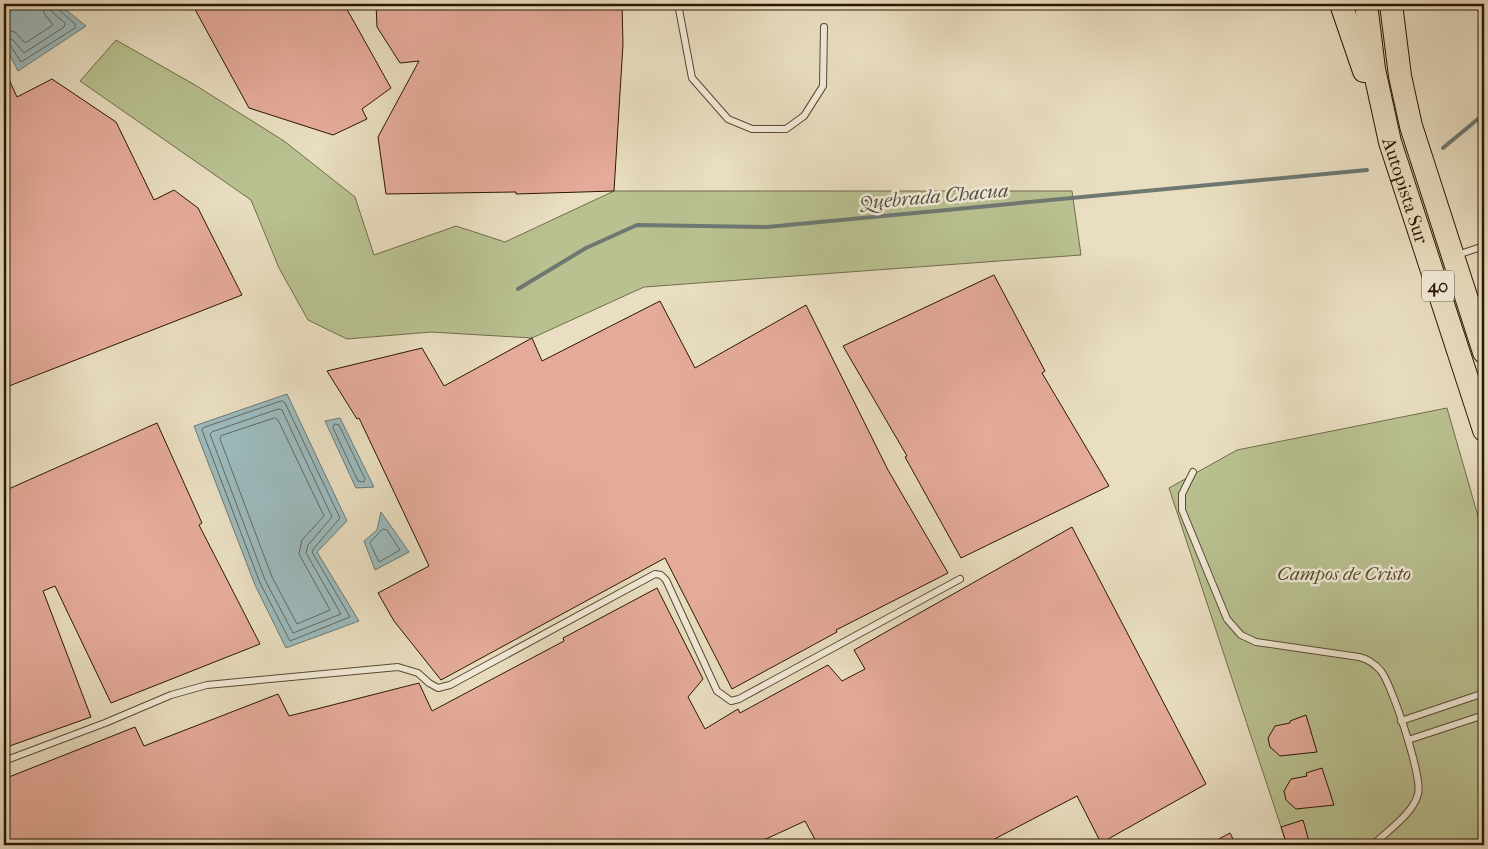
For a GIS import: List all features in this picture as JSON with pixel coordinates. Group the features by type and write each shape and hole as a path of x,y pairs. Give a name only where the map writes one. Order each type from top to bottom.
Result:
{"highway":[{"name":"40","path":"1340,4 1390,142"},
{"name":"Autopista Sur","path":"1366,4 1374,69 1390,142 1484,430"},
{"name":"Autopista Sur","path":"1391,4 1400,76 1411,126 1454,256 1480,322 1484,352"}],"lane":[{"path":"678,4 692,78 728,119 752,129 786,129 804,116 823,86 824,27"},
{"path":"1454,256 1484,246"},
{"path":"1193,472 1182,494 1182,510 1230,625 1241,635 1256,642 1359,657 1371,662 1385,676 1408,740 1419,781 1418,795 1412,808 1373,845"},
{"path":"4,761 106,723 171,695 207,685 398,667 418,673 438,688 450,685 655,574 661,575 666,580 717,690 731,701 739,699 960,580"},
{"path":"1401,721 1484,693"},
{"path":"1408,740 1484,715"}],"green space":[{"path":"116,40 195,85 284,141 355,197 374,255 456,226 505,242 614,191 1072,191 1081,255 644,287 532,338 431,332 347,339 308,320 279,268 251,200 80,81"},
{"name":"Campos de Cristo","path":"1447,408 1484,537 1484,845 1287,845 1169,488 1237,450"}],"water":[{"path":"4,4 59,4 86,26 18,71 4,44"},
{"path":"287,394 347,521 317,552 359,621 286,648 255,585 194,426"},
{"path":"340,418 374,487 356,488 325,421"},
{"path":"381,512 409,552 375,570 364,541 377,530"}],"building":[{"path":"192,4 344,4 391,88 362,109 367,119 333,135 249,108"},
{"path":"376,4 622,4 623,44 614,191 516,194 516,192 386,194 378,137 419,61 400,63 377,27"},
{"path":"4,69 17,97 52,79 116,122 154,200 174,190 198,208 242,295 4,388"},
{"path":"994,275 1045,371 1042,373 1109,486 961,558 905,457 907,456 843,346"},
{"path":"660,301 695,368 806,305 888,470 948,573 836,630 837,632 732,689 665,558 441,680 394,621 378,593 429,566 359,418 357,419 327,371 422,348 444,386 532,338 542,361"},
{"path":"157,423 202,523 199,525 260,644 111,703 55,586 43,591 91,717 4,748 4,491"},
{"path":"1072,527 1206,784 1101,843 1077,796 983,845 818,845 805,821 753,845 4,845 4,779 135,727 144,746 278,694 289,716 419,683 432,711 564,641 563,638 657,588 703,679 688,697 705,729 738,709 740,713 828,665 842,681 865,669 854,650"},
{"path":"1306,715 1317,752 1280,756 1270,747 1268,738 1275,726 1290,723 1290,721"},
{"path":"1322,768 1334,805 1296,809 1286,800 1284,791 1291,779 1307,776 1306,773"},
{"path":"1303,820 1310,845 1287,845 1281,827"},
{"path":"1230,833 1236,845 1208,845"}],"waterway":[{"name":"Quebrada Chacua","path":"1443,148 1484,114"},
{"name":"Quebrada Chacua","path":"518,289 586,248 637,225 767,227 1367,170"}]}
